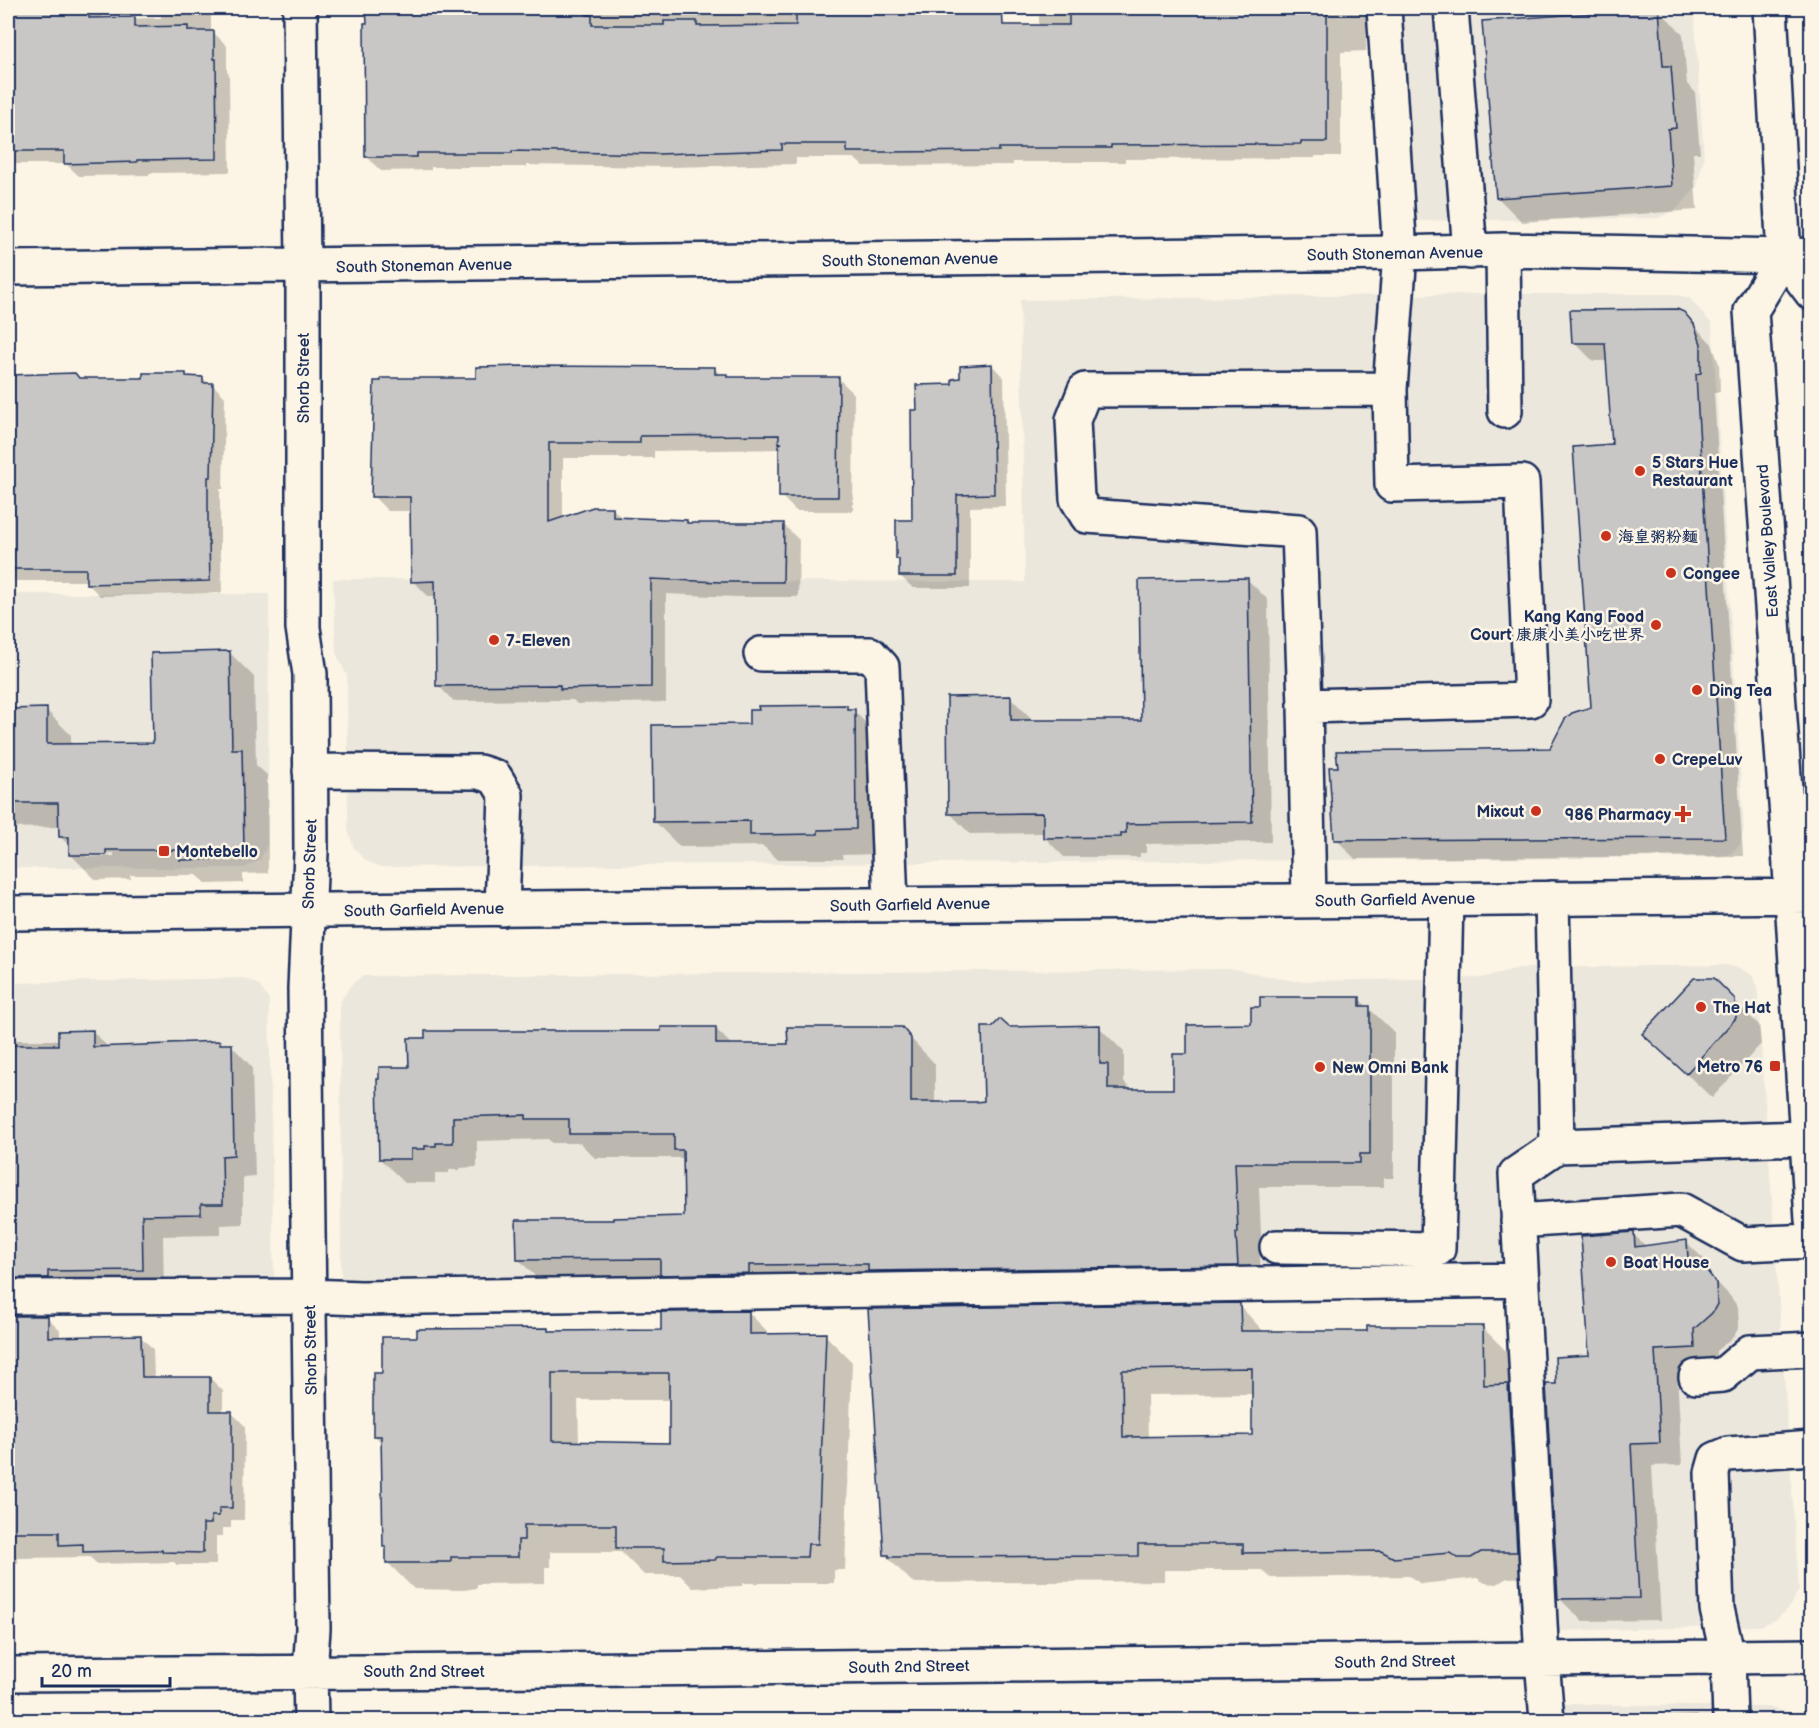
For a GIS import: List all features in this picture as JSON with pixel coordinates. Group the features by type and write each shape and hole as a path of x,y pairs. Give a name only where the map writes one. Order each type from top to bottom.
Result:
{"street":[{"name":"Shorb Street","path":"300,8 303,628 310,674 311,853 305,988 313,1629 310,1720"},
{"path":"1305,705 1531,700 1522,482 1392,485 1390,389 1400,253 1384,8"},
{"path":"1451,8 1470,252"},
{"path":"1770,8 1798,255 1812,294"},
{"name":"South Stoneman Avenue","path":"8,268 1503,250 1798,255"},
{"path":"1503,250 1505,411"},
{"name":"East Valley Boulevard","path":"1798,255 1751,311 1787,836 1801,896 1794,956 1812,1220"},
{"path":"1308,900 1299,531 1087,516 1077,499 1073,420 1085,390 1390,389"},
{"path":"761,654 870,654 882,667 891,904"},
{"path":"310,771 479,772 495,777 506,795 502,909"},
{"name":"South Garfield Avenue","path":"8,912 1801,896"},
{"path":"1277,1247 1438,1248 1446,898"},
{"path":"1552,898 1557,1146"},
{"path":"1547,1720 1516,1174 1557,1146 1806,1138"},
{"path":"1518,1221 1681,1210 1743,1244 1812,1242"},
{"path":"8,1298 397,1297 1522,1280"},
{"path":"1696,1377 1724,1375 1750,1352 1812,1349"},
{"path":"1730,1720 1728,1657 1717,1609 1712,1473 1716,1459 1728,1454 1812,1448"},
{"name":"South 2nd Street","path":"8,1674 1812,1656"}],"shaded area":[{"path":"1393,8 1694,8 1704,157 1697,187 1677,209 1658,218 1408,221"},
{"path":"1672,294 1689,298 1712,324 1744,829 1740,844 1731,854 1716,857 381,867 366,861 354,848 348,830 347,676 336,653 333,579 1025,582 1020,300"},
{"path":"8,594 269,594 268,845 259,861 244,868 8,868"},
{"path":"1726,965 1740,968 1753,976 1757,986 1799,1590 1789,1607 1777,1619 1760,1626 1553,1631 1526,1275 341,1279 340,1002 350,986 362,976 1235,969 1294,981 1481,978 1518,968"},
{"path":"244,978 259,985 269,1000 274,1280 8,1281 8,983"},
{"path":"1565,1704 1767,1707 1789,1712 1799,1720 1565,1720"}],"building":[{"path":"8,8 89,8 89,18 135,17 135,27 188,26 188,31 214,31 217,159 64,164 64,151 8,151"},
{"path":"366,8 587,8 587,15 592,15 592,25 664,25 664,21 697,21 697,26 796,25 796,8 1002,8 1003,25 1069,25 1069,8 1327,8 1327,142 1111,145 1111,148 999,148 999,151 890,152 847,152 847,144 782,144 782,150 658,154 512,151 512,153 417,153 417,157 365,157 364,23 367,23"},
{"path":"1659,8 1663,66 1671,66 1676,128 1668,129 1672,186 1496,198 1482,21"},
{"path":"1677,309 1684,312 1694,324 1701,344 1701,373 1696,374 1725,838 1334,840 1329,767 1338,767 1336,751 1550,748 1565,719 1572,713 1591,707 1573,447 1612,444 1605,343 1572,343 1570,310"},
{"path":"992,364 994,494 957,495 957,576 899,576 899,559 896,559 896,520 912,520 911,410 917,410 916,385 952,384 952,379 960,378 960,366"},
{"path":"476,367 715,367 715,374 727,374 727,377 839,377 838,497 779,497 779,444 782,443 779,443 779,435 640,436 640,443 549,443 549,522 593,507 613,507 613,517 687,520 687,523 784,523 783,582 651,579 651,687 560,689 560,685 436,686 435,581 411,582 410,497 371,497 374,381 381,381 381,378 476,378"},
{"path":"75,373 79,378 143,378 143,373 186,373 186,376 203,377 203,383 213,383 211,477 208,477 210,581 86,584 86,569 8,569 8,375"},
{"path":"1248,578 1252,822 1126,824 1126,833 1121,833 1121,837 1043,838 1043,813 948,814 947,697 1011,696 1011,720 1141,720 1139,580"},
{"path":"230,651 232,749 242,749 244,849 218,850 218,859 180,860 180,850 106,850 106,855 69,855 69,837 59,837 58,803 8,803 8,709 47,708 47,744 153,743 151,653"},
{"path":"847,705 847,709 855,709 856,829 818,830 818,834 750,835 750,821 653,822 652,725 749,724 749,710 759,710 758,706"},
{"path":"1694,978 1714,978 1735,999 1736,1018 1686,1074 1642,1034"},
{"path":"1260,997 1360,997 1360,1006 1370,1006 1370,1154 1360,1154 1360,1163 1235,1163 1238,1266 868,1271 868,1264 749,1265 749,1273 660,1275 660,1259 517,1260 516,1220 613,1220 613,1218 684,1216 683,1150 674,1150 674,1134 569,1134 569,1119 526,1119 526,1115 453,1117 453,1143 436,1143 436,1146 425,1146 425,1149 411,1149 411,1159 379,1159 377,1079 379,1079 379,1067 409,1067 408,1038 425,1038 425,1031 661,1031 661,1027 716,1027 716,1044 788,1044 787,1027 902,1027 911,1038 911,1102 976,1102 984,1101 982,1027 992,1027 1000,1019 1009,1027 1100,1025 1100,1064 1108,1064 1108,1089 1173,1089 1173,1054 1187,1054 1187,1025 1251,1024 1251,1007 1260,1007"},
{"path":"93,1030 93,1047 220,1041 220,1044 232,1044 234,1155 222,1156 223,1204 201,1204 201,1214 142,1215 143,1270 48,1271 48,1278 8,1278 8,1045 58,1045 58,1031"},
{"path":"1634,1232 1635,1247 1687,1240 1688,1259 1708,1272 1716,1283 1717,1304 1712,1313 1694,1329 1695,1348 1655,1350 1660,1443 1631,1444 1639,1598 1558,1599 1546,1384 1556,1384 1555,1357 1589,1355 1581,1236"},
{"path":"1240,1303 1241,1331 1367,1331 1367,1326 1483,1326 1484,1385 1508,1384 1517,1552 1481,1552 1471,1558 1457,1558 1450,1553 1394,1558 1381,1551 1243,1553 1243,1544 1138,1544 1138,1556 889,1557 889,1555 884,1555 868,1309","holes":["1252,1368 1252,1435 1123,1437 1122,1370"]},
{"path":"749,1311 749,1334 826,1333 818,1544 808,1544 807,1557 717,1557 715,1560 664,1561 664,1548 616,1548 616,1525 524,1525 524,1540 518,1540 518,1557 451,1557 451,1562 386,1563 386,1547 383,1547 381,1436 373,1436 373,1373 382,1373 382,1337 417,1337 417,1329 661,1330 661,1312","holes":["552,1373 669,1373 669,1443 552,1441"]},
{"path":"8,1316 48,1316 48,1337 141,1335 142,1377 210,1377 210,1411 232,1411 232,1508 219,1508 219,1516 211,1516 211,1524 203,1524 203,1553 162,1552 162,1550 83,1552 83,1544 59,1545 59,1532 8,1532"}],"place":[{"name":"5 Stars Hue Restaurant","path":"1640,471"},
{"name":"海皇粥粉麵","path":"1606,536"},
{"name":"Congee","path":"1671,573"},
{"name":"Kang Kang Food Court 康康小美小吃世界","path":"1656,625"},
{"name":"7-Eleven","path":"494,640"},
{"name":"Ding Tea","path":"1697,690"},
{"name":"CrepeLuv","path":"1660,759"},
{"name":"Mixcut","path":"1536,811"},
{"name":"986 Pharmacy","path":"1683,814"},
{"name":"Montebello","path":"164,851"},
{"name":"The Hat","path":"1701,1007"},
{"name":"Metro 76","path":"1775,1066"},
{"name":"New Omni Bank","path":"1320,1067"},
{"name":"Boat House","path":"1611,1262"}]}
